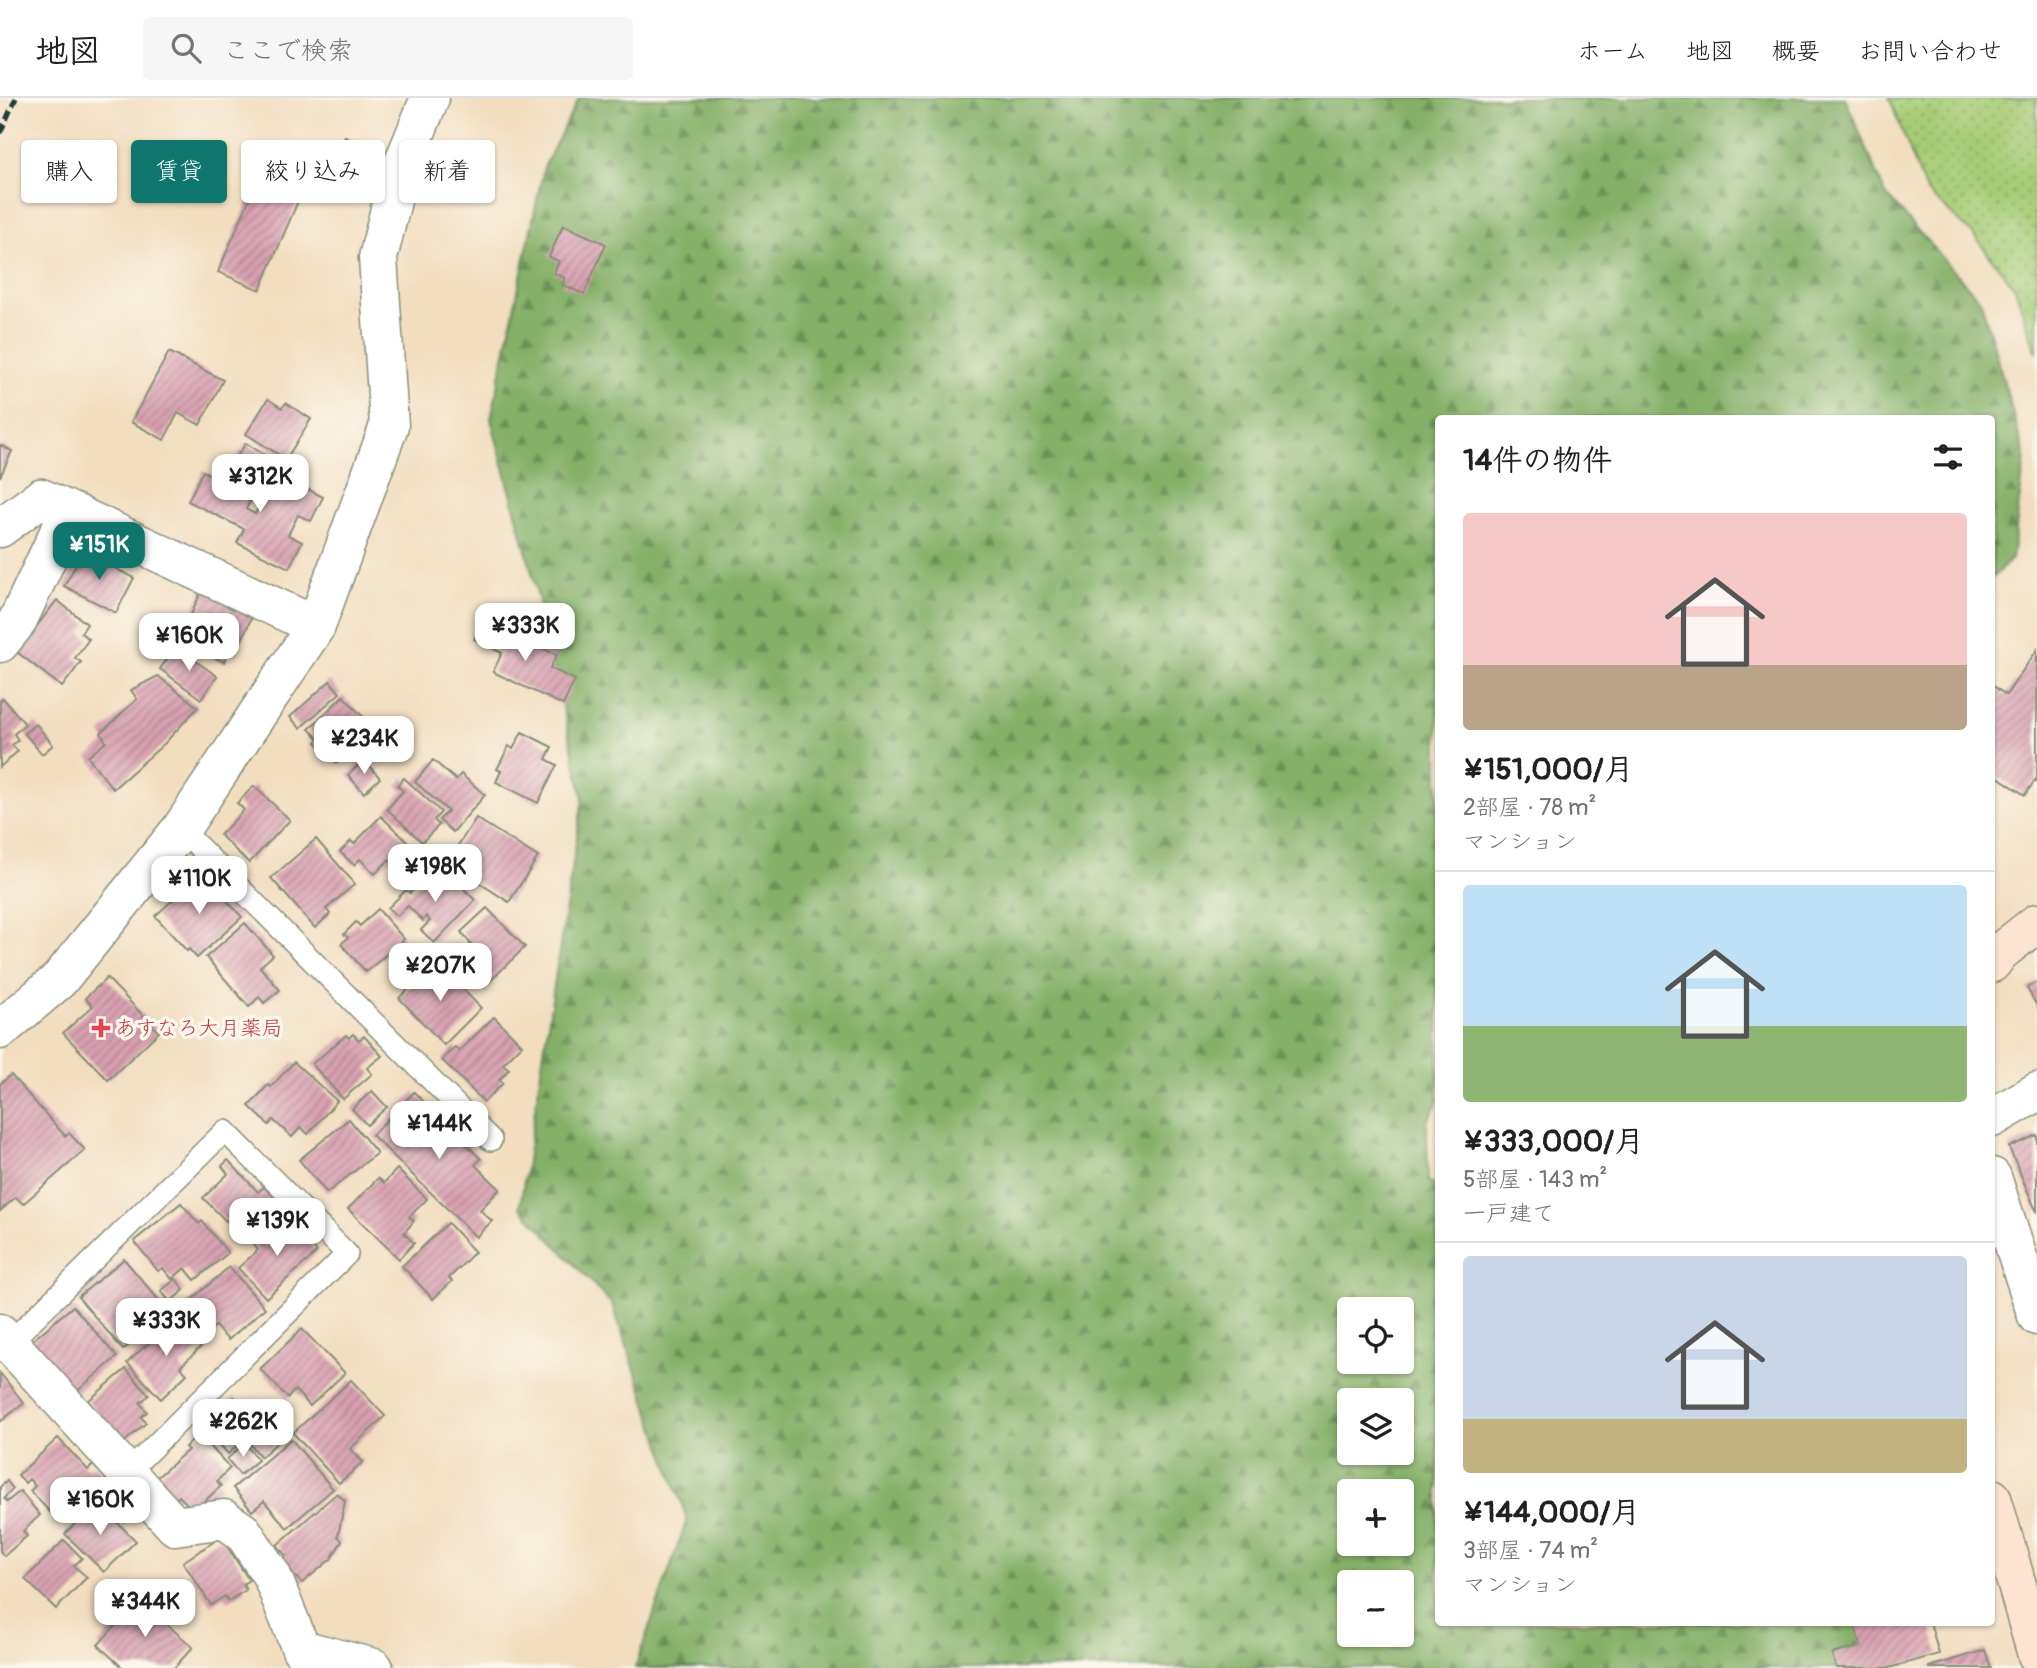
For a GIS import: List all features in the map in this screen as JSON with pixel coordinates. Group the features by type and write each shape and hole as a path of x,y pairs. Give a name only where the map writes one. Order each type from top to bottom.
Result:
{"street":[{"path":"0,1030 59,979 181,830 316,626 389,426 378,258 398,176 430,98"},
{"path":"0,528 41,498 316,626"},
{"path":"0,643 18,622 61,528 77,514"},
{"path":"1995,959 2037,923"},
{"path":"1995,1116 2037,1092"},
{"path":"1995,1186 2037,1316"},
{"path":"5,1337 175,1526 224,1519 243,1532 272,1576 301,1649 374,1668"},
{"path":"1995,1508 2037,1655"}],"lane":[{"path":"181,830 491,1140"},
{"path":"5,1337 225,1131 347,1254 127,1473"}],"green space":[{"path":"579,98 1845,98 1886,195 1981,301 2025,457 2012,559 1995,575 1995,415 1435,415 1435,1107 1427,1122 1428,1181 1435,1184 1435,1626 1857,1626 1878,1668 635,1668 687,1519 612,1304 520,1207 583,797 536,588 491,419 544,167"},
{"path":"1889,98 2037,98 2037,354 2015,288 1972,233 1926,191"}],"building":[{"path":"248,203 297,203 260,290 218,272"},
{"path":"563,225 606,244 584,294 562,285 565,278 554,273 559,261 549,257"},
{"path":"169,352 223,380 200,425 178,413 164,440 131,422"},
{"path":"268,399 282,408 286,403 311,419 286,459 246,434"},
{"path":"246,443 277,463 260,492 237,456"},
{"path":"0,445 12,451 0,477"},
{"path":"203,471 253,496 246,509 255,514 276,473 323,497 311,521 298,515 288,535 302,542 289,568 237,543 244,529 188,501"},
{"path":"83,552 134,578 116,613 64,586"},
{"path":"203,587 255,610 236,653 229,650 224,662 179,642"},
{"path":"57,600 87,624 81,633 89,639 75,658 81,662 62,687 17,652"},
{"path":"483,619 557,655 550,668 575,680 563,705 493,672 502,653 474,639"},
{"path":"176,647 217,676 201,699 160,669"},
{"path":"2037,650 2037,782 2035,780 2025,795 1995,775 1995,687 2006,695"},
{"path":"158,676 198,707 165,743 113,789 88,757 106,742 101,733 137,699 131,690"},
{"path":"330,681 340,693 300,728 290,717"},
{"path":"343,696 374,728 337,763 316,742 319,739 309,729"},
{"path":"3,698 25,724 14,734 18,740 12,745 18,751 0,767 0,701"},
{"path":"36,724 53,745 42,754 24,733"},
{"path":"522,732 552,747 546,759 557,765 538,803 496,782 501,771 497,769 509,746 513,749"},
{"path":"364,760 380,778 364,793 348,775"},
{"path":"433,760 456,780 461,774 485,795 453,832 439,820 448,811 415,782"},
{"path":"404,778 441,812 434,820 439,825 422,842 387,809 403,791 397,785"},
{"path":"254,786 290,820 249,863 220,835 244,810 237,803"},
{"path":"381,816 424,858 406,877 389,860 375,874 360,859 354,865 340,852 351,841 354,844"},
{"path":"476,818 538,857 509,902 447,862"},
{"path":"316,839 355,884 326,909 330,914 315,928 271,878"},
{"path":"435,868 456,888 460,885 475,900 434,943 421,930 430,921 426,916 423,921 408,906 397,916 388,908 406,890 410,893"},
{"path":"202,874 242,917 197,958 189,949 187,951 155,916"},
{"path":"487,908 525,947 484,987 456,958 471,944 461,932"},
{"path":"378,909 404,939 366,972 341,944 348,938 344,934 356,922 360,926"},
{"path":"245,923 273,955 260,967 280,990 264,1003 259,997 249,1007 206,957"},
{"path":"437,962 481,1008 444,1045 399,998"},
{"path":"107,978 159,1032 108,1080 63,1033 93,1006 85,998"},
{"path":"2037,982 2037,1006 2027,988"},
{"path":"494,1017 522,1045 503,1064 509,1069 499,1080 503,1083 484,1102 442,1060 455,1047 459,1051"},
{"path":"353,1034 359,1040 364,1036 382,1056 367,1068 372,1074 343,1099 312,1064 346,1035 349,1038"},
{"path":"294,1062 337,1101 308,1134 301,1127 292,1137 273,1120 269,1125 249,1106"},
{"path":"11,1075 65,1136 69,1133 85,1150 23,1204 16,1197 0,1211 0,1084"},
{"path":"372,1091 387,1107 367,1125 352,1109"},
{"path":"414,1092 481,1159 475,1165 500,1189 480,1210 492,1221 476,1237 372,1135"},
{"path":"349,1119 377,1153 327,1193 299,1160"},
{"path":"2037,1135 2037,1213 2009,1147"},
{"path":"228,1160 258,1192 264,1187 279,1201 264,1217 255,1208 245,1219 236,1211 226,1221 203,1198 228,1174 222,1166"},
{"path":"397,1169 427,1199 409,1217 414,1221 404,1233 414,1243 399,1259 348,1209 378,1178 384,1183"},
{"path":"181,1203 199,1224 202,1221 228,1253 195,1280 185,1268 172,1279 163,1268 158,1271 134,1241"},
{"path":"286,1205 296,1215 289,1221 280,1211"},
{"path":"281,1220 291,1230 295,1227 317,1252 266,1298 238,1268 258,1250 254,1245"},
{"path":"448,1223 475,1252 449,1278 452,1281 433,1299 402,1266"},
{"path":"124,1259 168,1311 123,1350 78,1297"},
{"path":"229,1267 265,1308 228,1340 215,1326 204,1336 181,1309"},
{"path":"176,1279 184,1290 170,1302 161,1291"},
{"path":"73,1306 117,1357 76,1392 27,1345"},
{"path":"177,1317 203,1345 180,1367 187,1374 161,1399 127,1363"},
{"path":"302,1329 345,1373 310,1406 295,1390 288,1398 260,1369"},
{"path":"126,1369 149,1395 140,1403 147,1412 141,1417 146,1423 123,1443 88,1401"},
{"path":"0,1373 24,1403 0,1422"},
{"path":"351,1380 385,1416 350,1449 363,1462 339,1483 293,1433"},
{"path":"234,1397 260,1424 228,1454 208,1431 219,1420 215,1415"},
{"path":"267,1426 280,1440 261,1457 249,1443"},
{"path":"199,1434 230,1468 217,1481 221,1486 194,1511 179,1496 175,1500 155,1479 188,1450 185,1447"},
{"path":"58,1438 88,1470 93,1465 107,1479 84,1500 76,1491 52,1514 30,1491 35,1486 29,1479 25,1483 18,1475"},
{"path":"291,1439 333,1489 287,1528 264,1501 252,1511 233,1488"},
{"path":"245,1443 258,1460 240,1475 227,1459"},
{"path":"7,1481 13,1489 4,1498 7,1502 20,1491 40,1515 23,1531 27,1536 4,1556 0,1551 0,1487"},
{"path":"114,1485 137,1511 124,1522 101,1497"},
{"path":"337,1493 345,1501 338,1536 342,1541 331,1559 302,1583 281,1564 286,1556 277,1545"},
{"path":"97,1502 136,1541 104,1572 65,1534"},
{"path":"221,1537 249,1580 243,1584 246,1590 228,1601 225,1596 211,1605 183,1562"},
{"path":"64,1540 82,1558 74,1566 87,1577 56,1609 25,1579"},
{"path":"145,1593 164,1609 157,1616 193,1647 174,1668 123,1668 98,1645"},
{"path":"1931,1626 1939,1654 1889,1668 1836,1668 1832,1654 1861,1646 1855,1627"},
{"path":"1985,1650 1991,1668 1929,1668 1929,1667"}],"railway":[{"path":"0,133 16,98"}],"place":[{"name":"あすなろ大月薬局","path":"101,1028"}]}
